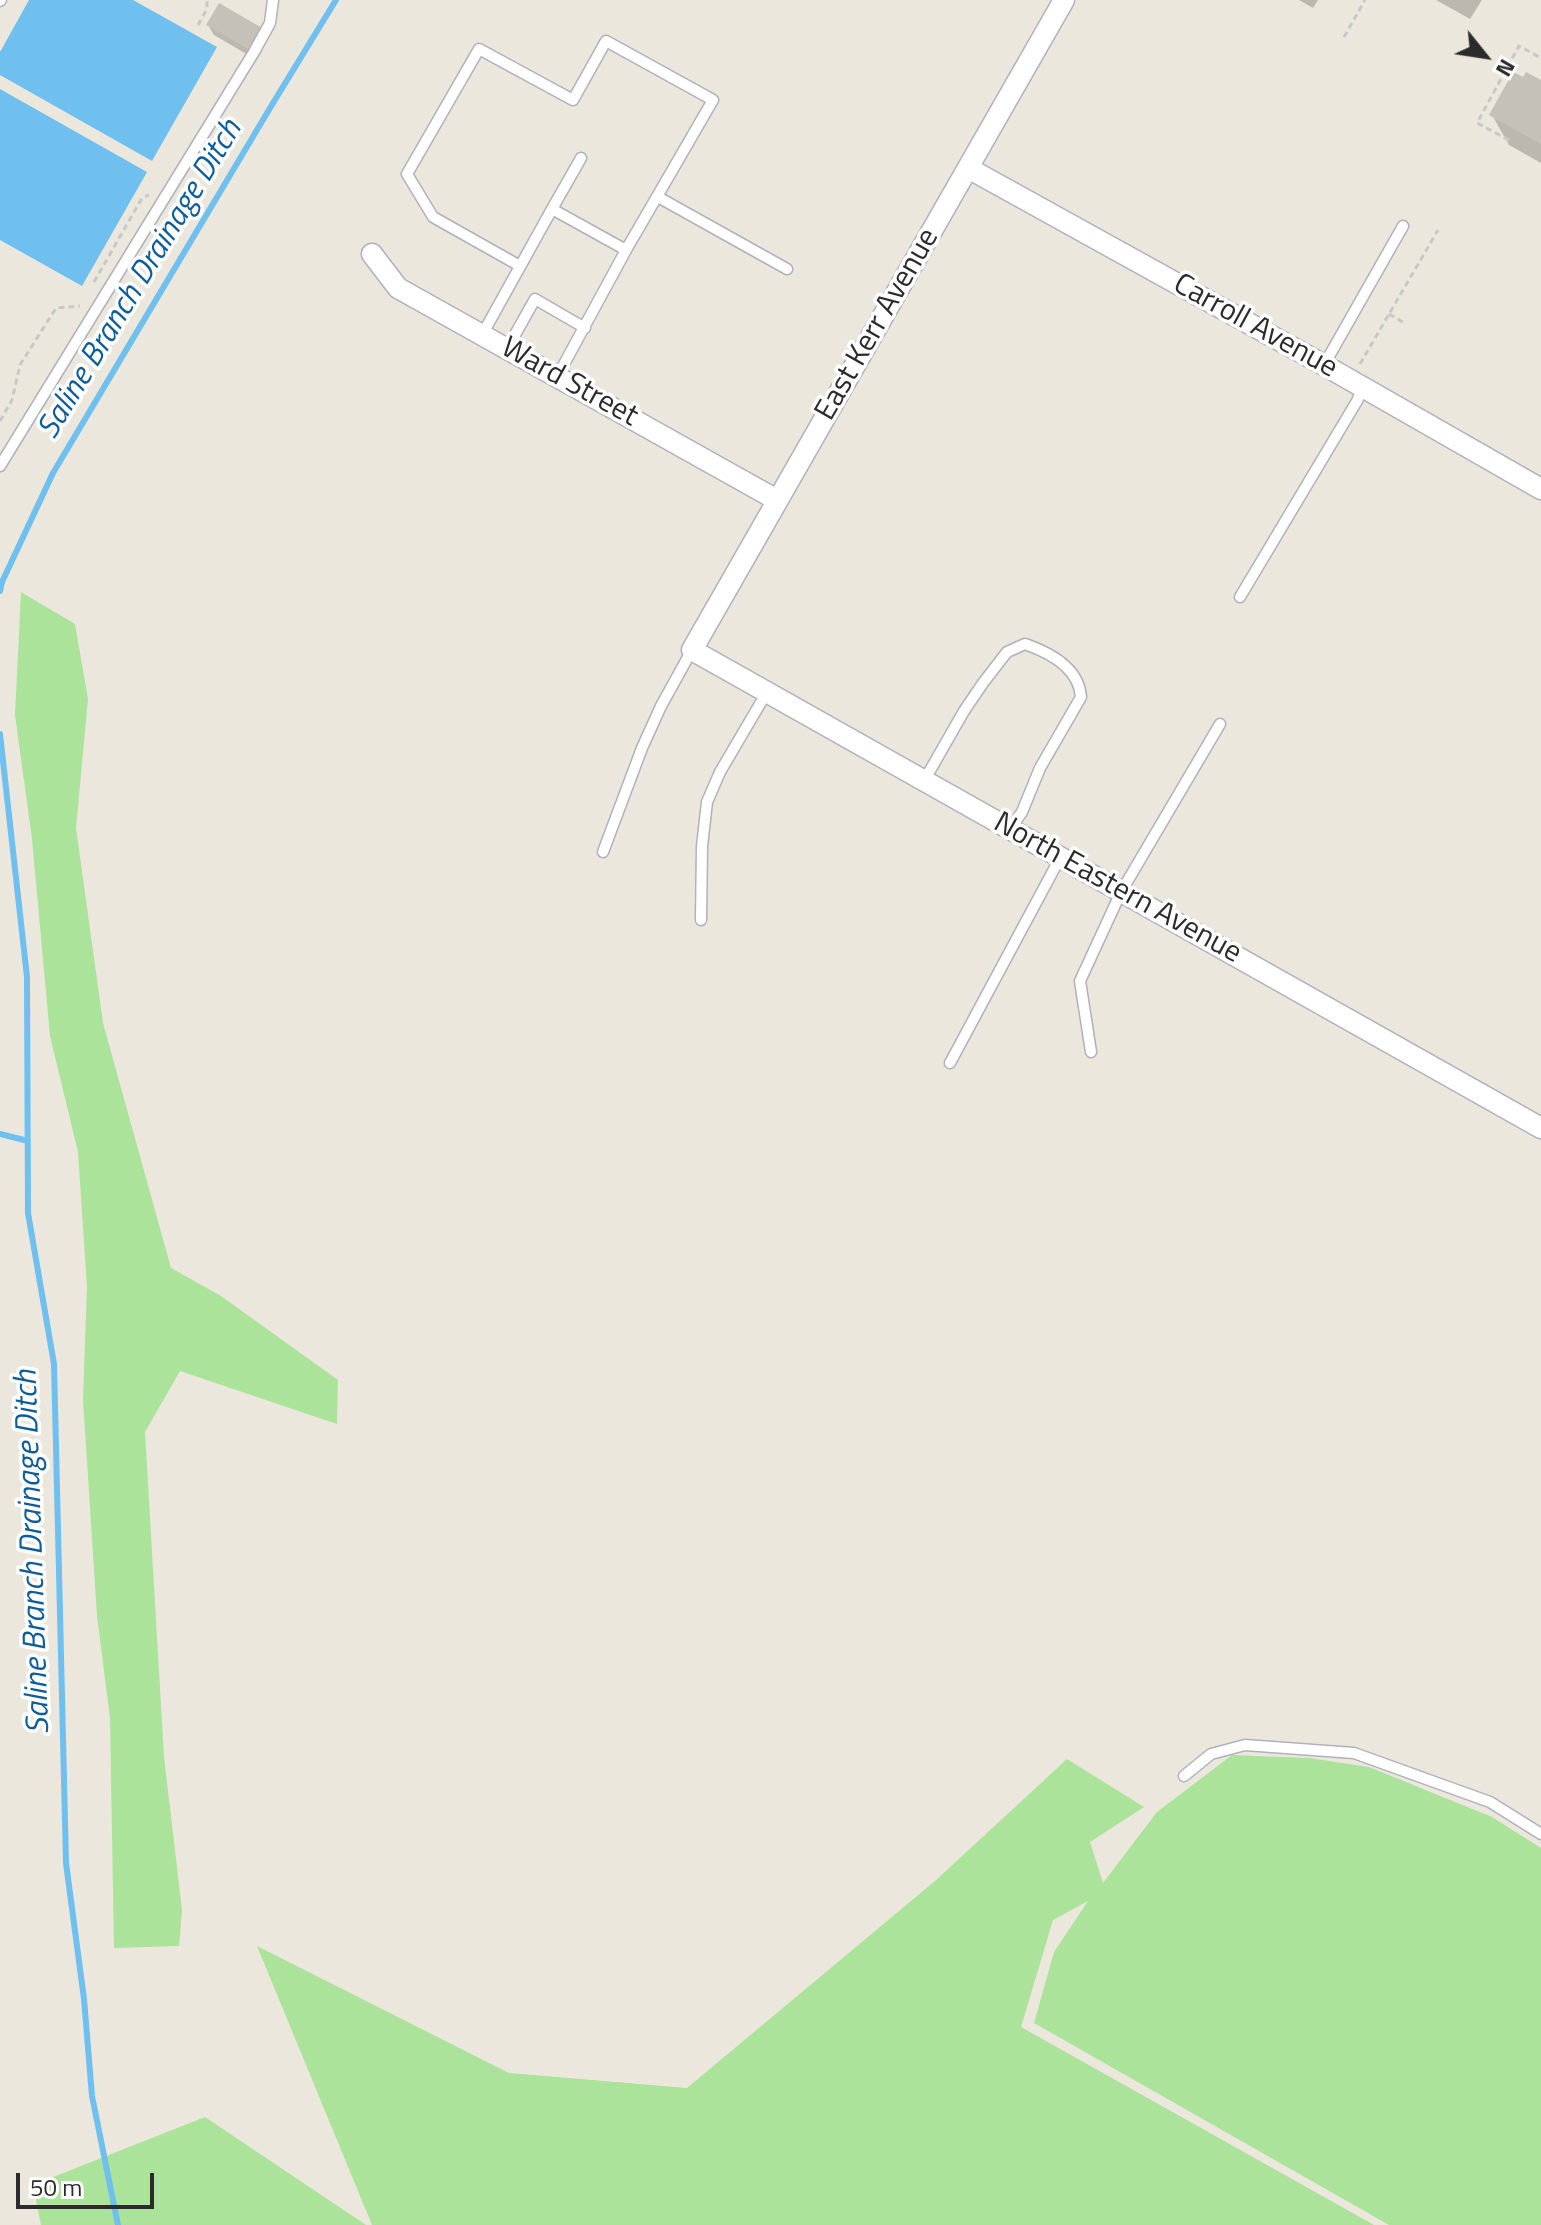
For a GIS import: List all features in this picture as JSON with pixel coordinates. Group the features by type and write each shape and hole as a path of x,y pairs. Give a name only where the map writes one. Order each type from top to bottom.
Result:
{"street":[{"name":"East Kerr Avenue","path":"692,650 1064,0"},
{"name":"Carroll Avenue","path":"968,168 1541,489"},
{"name":"Ward Street","path":"372,254 398,288 777,500"},
{"name":"North Eastern Avenue","path":"692,650 1541,1128"}],"lane":[{"path":"0,466 254,52 270,23 273,0"},
{"path":"520,266 433,217 407,174 479,49 573,100 606,41 713,100 557,377"},
{"path":"482,335 581,158"},
{"path":"658,197 787,269"},
{"path":"552,209 626,250"},
{"path":"1324,365 1403,226"},
{"path":"507,349 535,299 585,328"},
{"path":"1240,597 1363,387"},
{"path":"924,781 964,711 1007,652 1025,644 1039,648 1074,674 1080,685 1081,697 1040,768 1022,812 1010,829"},
{"path":"603,852 642,748 692,650"},
{"path":"701,920 702,846 707,802 720,772 767,692"},
{"path":"1091,1052 1080,981 1121,892 1220,724"},
{"path":"950,1063 1060,858"},
{"path":"1184,1776 1211,1754 1245,1745 1354,1753 1490,1802 1541,1834"}],"path":[{"path":"198,25 207,9 207,0"},
{"path":"1344,37 1365,0"},
{"path":"1509,140 1477,123 1519,46 1541,58"},
{"path":"88,292 142,198 149,195 153,188"},
{"path":"1360,364 1438,230"},
{"path":"0,421 12,400 20,365 56,308 81,306"},
{"path":"1389,314 1406,324"}],"green space":[{"path":"21,592 75,624 88,699 76,828 103,1023 171,1268 221,1296 338,1380 337,1424 180,1371 145,1432 164,1757 182,1910 179,1946 114,1948 110,1718 97,1616 83,1399 87,1287 78,1152 50,1036 32,839 15,715"},
{"path":"1232,1755 1309,1758 1369,1767 1492,1817 1541,1848 1541,2225 1389,2225 1034,2023 1054,1952 1088,1901 1053,1920 1021,2027 1374,2225 372,2225 257,1946 509,2073 687,2088 935,1881 1067,1759 1144,1807 1090,1842 1103,1883 1157,1812"},
{"path":"205,2117 366,2225 41,2225 33,2185"}],"water":[{"path":"29,0 133,0 217,47 152,161 0,75 0,52"},
{"path":"0,89 147,172 82,286 0,240"}],"building":[{"path":"219,3 262,28 250,50 206,25"},
{"path":"1513,72 1523,77 1526,72 1541,80 1541,144 1489,115"}],"waterway":[{"name":"Saline Branch Drainage Ditch","path":"0,591 53,473 336,0"},
{"name":"Saline Branch Drainage Ditch","path":"0,734 27,977 28,1213 54,1364 66,1863 84,1999 92,2096 118,2225"},
{"path":"0,1134 28,1141"}]}
